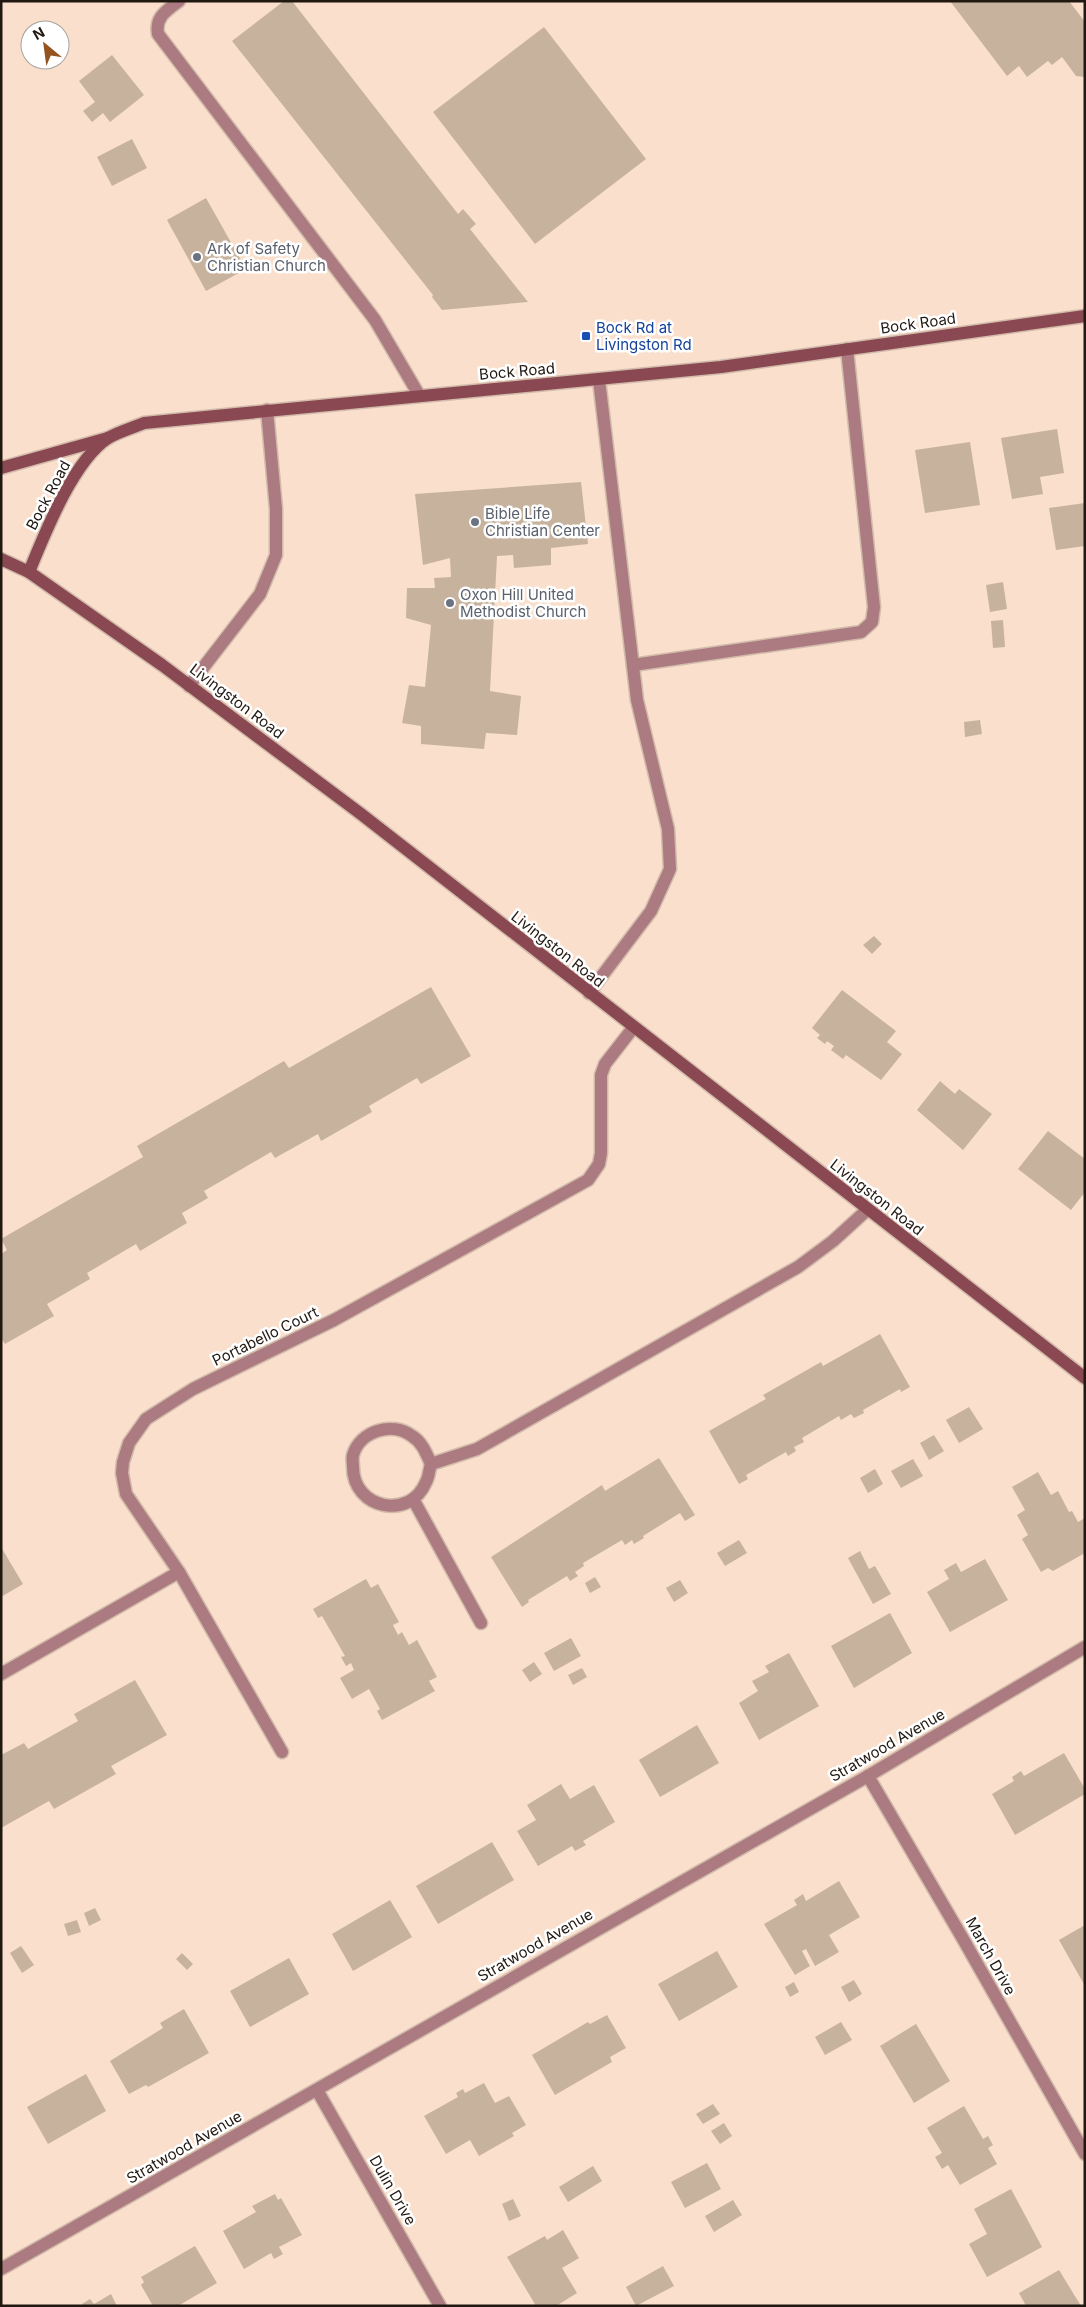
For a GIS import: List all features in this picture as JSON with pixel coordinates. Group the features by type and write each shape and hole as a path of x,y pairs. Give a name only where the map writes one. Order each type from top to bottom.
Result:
{"main road":[{"name":"Bock Road","path":"29,572 46,532 78,469 108,438 144,423 721,367 1085,316"},
{"path":"1,468 108,438"},
{"name":"Livingston Road","path":"1,559 29,572 189,686 361,814 589,994 1085,1378"}],"street":[{"path":"179,1 161,15 156,25 158,34 375,320 418,395"},
{"path":"633,665 860,632 872,622 874,607 847,349"},
{"path":"589,994 651,911 670,869 668,829 637,700 599,380"},
{"path":"189,686 260,594 276,555 276,509 267,410"},
{"name":"Portabello Court","path":"282,1752 179,1572 126,1494 122,1462 129,1443 140,1426 158,1410 193,1389 334,1320 588,1180 599,1164 601,1153 601,1075 606,1064 633,1028"},
{"path":"431,1464 477,1449 798,1268 833,1241 868,1210"},
{"path":"381,1429 397,1429 412,1436 423,1448 431,1464 426,1483 413,1498 398,1505 382,1506 367,1499 353,1480 353,1456 366,1436 381,1429"},
{"path":"413,1498 481,1623"},
{"path":"1,1674 179,1572"},
{"name":"Stratwood Avenue","path":"1,2269 318,2090 550,1955 868,1776 1085,1647"},
{"name":"March Drive","path":"868,1776 1085,2154"},
{"name":"Dulin Drive","path":"318,2090 440,2306"}],"building":[{"path":"284,1 292,1 458,214 463,209 476,224 470,229 528,302 442,310 432,297 433,295 232,41"},
{"path":"950,1 1069,1 1085,22 1085,77 1076,76 1062,57 1052,65 1048,61 1027,77 1019,66 1007,76"},
{"path":"544,27 646,159 535,244 433,112"},
{"path":"112,55 144,95 110,122 103,113 92,122 83,111 95,102 79,81"},
{"path":"132,139 147,168 112,186 97,157"},
{"path":"206,198 246,269 206,291 167,220"},
{"path":"1057,429 1064,473 1040,477 1043,494 1012,499 1001,438"},
{"path":"970,442 980,505 925,513 915,450"},
{"name":"Oxon Hill United Methodist Church","path":"581,482 588,544 551,548 551,565 514,568 513,555 497,556 490,691 521,696 517,735 486,733 484,749 421,744 421,726 402,723 409,685 425,687 431,625 406,618 407,588 435,588 434,578 451,577 450,558 423,565 415,494"},
{"path":"1085,503 1085,546 1056,550 1049,508"},
{"path":"1003,582 1007,609 990,612 986,585"},
{"path":"1003,620 1005,647 993,648 991,621"},
{"path":"980,720 982,734 965,737 964,722"},
{"path":"874,936 882,944 872,954 863,945"},
{"path":"431,987 471,1056 421,1084 417,1078 369,1106 372,1112 321,1141 318,1134 275,1158 271,1152 204,1191 208,1198 182,1213 187,1223 140,1251 136,1244 87,1273 90,1279 47,1304 54,1316 5,1344 1,1338 1,1254 7,1250 1,1239 143,1157 137,1146 284,1061 289,1068"},
{"path":"842,990 896,1031 887,1042 902,1054 881,1080 846,1055 843,1059 831,1050 834,1046 827,1041 825,1044 817,1038 820,1035 812,1028"},
{"path":"940,1081 955,1094 959,1089 992,1114 963,1150 917,1110"},
{"path":"1048,1131 1085,1159 1085,1192 1071,1210 1018,1169"},
{"path":"880,1334 910,1387 901,1392 900,1389 863,1410 864,1413 854,1418 851,1414 841,1420 839,1416 802,1438 804,1442 794,1447 796,1451 788,1456 786,1452 746,1475 748,1479 739,1484 709,1431 766,1399 763,1395 821,1362 823,1366"},
{"path":"969,1407 983,1429 959,1443 946,1420"},
{"path":"934,1435 944,1451 929,1460 920,1443"},
{"path":"659,1458 695,1515 685,1521 680,1513 643,1536 644,1538 634,1544 632,1540 625,1545 622,1540 583,1563 584,1566 575,1572 578,1576 570,1581 567,1576 528,1600 529,1602 522,1607 491,1557 602,1485 605,1491"},
{"path":"913,1459 923,1476 901,1488 891,1471"},
{"path":"875,1469 883,1484 868,1493 860,1478"},
{"path":"1038,1472 1051,1495 1058,1491 1069,1512 1072,1511 1078,1522 1085,1518 1085,1553 1053,1571 1048,1568 1041,1572 1022,1539 1028,1535 1017,1515 1025,1510 1012,1487"},
{"path":"739,1540 747,1553 725,1566 717,1553"},
{"path":"1,1547 23,1584 1,1597"},
{"path":"860,1551 869,1569 875,1566 891,1594 873,1604 848,1558"},
{"path":"985,1559 1008,1600 950,1632 927,1592 949,1579 944,1570 956,1563 961,1572"},
{"path":"595,1577 601,1587 590,1593 585,1583"},
{"path":"366,1579 371,1588 378,1584 399,1622 393,1625 398,1635 402,1632 409,1645 417,1640 437,1677 429,1681 435,1691 382,1720 377,1711 380,1709 369,1689 352,1699 340,1678 354,1670 351,1663 346,1666 341,1657 345,1656 322,1616 318,1618 313,1609"},
{"path":"680,1580 688,1593 674,1602 666,1588"},
{"path":"890,1613 912,1653 854,1688 831,1646"},
{"path":"571,1638 581,1656 554,1671 544,1653"},
{"path":"789,1653 819,1706 759,1740 739,1703 758,1691 752,1681 769,1672 765,1666"},
{"path":"534,1662 542,1674 530,1682 522,1670"},
{"path":"582,1668 587,1677 573,1685 568,1675"},
{"path":"135,1680 167,1735 111,1766 116,1774 54,1809 49,1801 1,1828 1,1755 24,1743 28,1749 78,1721 74,1714"},
{"path":"697,1725 719,1763 660,1797 639,1760"},
{"path":"1064,1753 1085,1789 1085,1794 1015,1835 992,1794 1014,1781 1012,1777 1021,1771 1024,1776"},
{"path":"561,1784 570,1799 594,1785 615,1822 583,1841 586,1845 575,1851 572,1846 538,1866 517,1831 536,1820 527,1805"},
{"path":"492,1842 514,1880 438,1924 416,1886"},
{"path":"839,1881 860,1917 829,1935 839,1952 815,1966 806,1949 802,1951 810,1966 795,1975 764,1924 797,1905 794,1900 803,1894 806,1901"},
{"path":"390,1900 412,1937 353,1971 332,1934"},
{"path":"95,1908 101,1920 89,1926 84,1913"},
{"path":"77,1920 81,1932 68,1936 64,1924"},
{"path":"1085,1925 1085,1986 1059,1940"},
{"path":"21,1946 34,1965 22,1973 10,1953"},
{"path":"717,1951 738,1987 679,2021 658,1984"},
{"path":"182,1953 193,1964 187,1970 176,1959"},
{"path":"289,1958 309,1994 250,2027 230,1991"},
{"path":"854,1980 862,1994 849,2002 841,1987"},
{"path":"794,1982 799,1992 790,1997 785,1987"},
{"path":"184,2009 209,2053 148,2087 146,2085 129,2094 110,2061 163,2028 160,2023"},
{"path":"607,2015 626,2048 610,2057 612,2062 555,2095 532,2055 588,2022 590,2024"},
{"path":"841,2022 852,2040 825,2055 815,2037"},
{"path":"916,2024 950,2081 914,2103 880,2046"},
{"path":"86,2074 106,2111 48,2144 27,2107"},
{"path":"484,2083 495,2103 509,2096 526,2125 512,2133 514,2136 479,2156 470,2140 446,2154 424,2116 458,2097 456,2093 463,2089 465,2093"},
{"path":"713,2104 720,2114 703,2124 696,2114"},
{"path":"964,2106 983,2139 988,2136 993,2145 988,2148 997,2164 960,2185 948,2165 942,2169 935,2157 942,2153 927,2128"},
{"path":"724,2123 732,2136 720,2144 711,2131"},
{"path":"707,2163 721,2189 685,2208 671,2182"},
{"path":"593,2166 602,2181 568,2202 559,2187"},
{"path":"1011,2189 1042,2247 987,2277 969,2244 987,2234 974,2209"},
{"path":"275,2194 278,2200 281,2198 302,2235 279,2247 283,2254 274,2259 271,2253 244,2269 223,2231 256,2212 252,2206"},
{"path":"513,2199 521,2216 509,2221 502,2204"},
{"path":"733,2200 742,2215 714,2232 705,2216"},
{"path":"563,2230 579,2258 562,2268 577,2293 556,2306 536,2306 507,2257 545,2236 547,2240"},
{"path":"195,2246 217,2283 178,2306 153,2306 141,2285 144,2282 141,2277"},
{"path":"663,2266 674,2286 636,2306 626,2287"},
{"path":"1059,2270 1081,2306 1026,2306 1019,2293"},
{"path":"111,2294 117,2306 83,2306 82,2304 90,2299 94,2304"}],"place":[{"name":"Ark of Safety Christian Church","path":"197,257"},
{"name":"Bock Rd at Livingston Rd","path":"586,336"},
{"name":"Bible Life Christian Center","path":"475,522"},
{"name":"Oxon Hill United Methodist Church","path":"450,603"}]}
